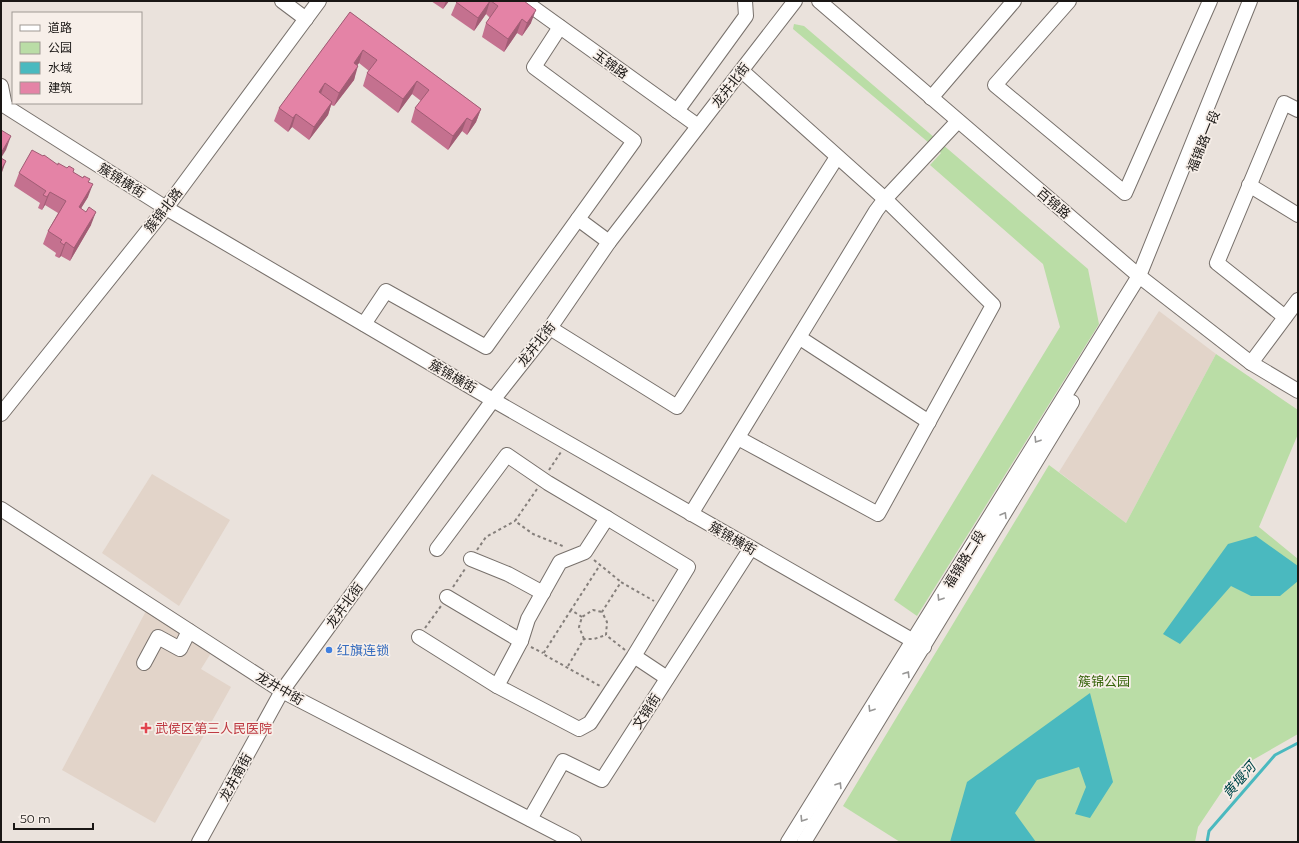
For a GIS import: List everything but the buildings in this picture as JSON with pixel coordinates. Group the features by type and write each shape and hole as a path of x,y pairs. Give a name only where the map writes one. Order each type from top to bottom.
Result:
{"street":[{"path":"282,1 306,19"},
{"name":"簇锦北路","path":"1,414 166,208 319,1"},
{"name":"玉锦路","path":"524,1 698,126"},
{"path":"677,111 746,16 745,1"},
{"name":"龙井北街","path":"282,691 493,400 550,328 610,242 795,1"},
{"name":"百锦路","path":"819,1 1142,278 1251,363 1298,391"},
{"path":"931,98 1014,1"},
{"path":"1069,1 995,85 1125,193 1210,1"},
{"name":"福锦路一段","path":"1142,278 1250,1"},
{"name":"福锦路一段","path":"1142,278 1260,1"},
{"path":"364,324 386,291 486,347 634,141 534,66 560,27"},
{"path":"738,438 878,514 993,305 885,199 836,157 742,70"},
{"name":"簇锦横街","path":"1,86 5,106 166,208 493,400 918,644"},
{"path":"1251,363 1293,310 1217,263 1284,103 1298,110"},
{"path":"691,514 885,199 958,121"},
{"path":"550,328 677,407 836,157"},
{"path":"1249,186 1298,215"},
{"path":"578,219 610,242"},
{"name":"福锦路二段","path":"804,842 918,644 1142,278"},
{"path":"800,338 929,422"},
{"path":"419,637 497,686 579,729 590,723 634,656 688,567 543,479 507,455 437,549"},
{"name":"龙井中街","path":"1,509 282,691 574,842"},
{"path":"497,686 522,641 528,619 560,562 582,553 607,518"},
{"name":"文锦街","path":"530,820 563,761 602,780 751,548"},
{"path":"471,560 508,574 543,593"},
{"path":"447,597 522,641"},
{"path":"144,663 158,637 180,649 189,631"},
{"name":"福锦路二段","path":"788,842 918,644"},
{"path":"634,656 668,678"},
{"name":"龙井南街","path":"199,842 282,691"}],"path":[{"path":"486,537 515,521 567,442"},
{"path":"515,521 533,534 582,553 600,565 620,582 664,607"},
{"path":"600,565 543,654 568,666 610,693"},
{"path":"602,612 620,582"},
{"path":"571,610 582,616"},
{"path":"584,639 579,627 582,616 593,610 602,612"},
{"path":"602,612 607,622 606,635"},
{"path":"606,635 634,656"},
{"path":"584,639 594,639 606,635"},
{"path":"568,666 584,639"}],"shaded area":[{"path":"1159,311 1216,354 1126,523 1059,472"},
{"path":"152,474 230,520 179,606 102,553"},
{"name":"武侯区第三人民医院","path":"146,611 211,653 201,669 231,687 155,823 62,770"}],"green space":[{"path":"794,24 804,26 1088,269 1099,324 917,616 894,600 1060,327 1043,264 930,165 941,153 793,29"},
{"name":"簇锦公园","path":"1216,354 1298,410 1298,434 1259,527 1298,559 1298,734 1237,769 1198,827 1195,842 900,842 843,806 1049,465 1126,523"}],"water":[{"path":"1256,536 1298,566 1298,581 1280,596 1251,596 1231,586 1180,644 1163,634 1228,544"},
{"path":"1090,693 1113,782 1090,818 1075,814 1086,787 1079,767 1037,780 1015,813 1036,842 950,842 967,782"}],"waterway":[{"name":"黄堰河","path":"1207,842 1209,831 1275,755 1298,743"}],"place":[{"name":"红旗连锁","path":"329,650"},
{"name":"武侯区第三人民医院","path":"146,728"}]}
